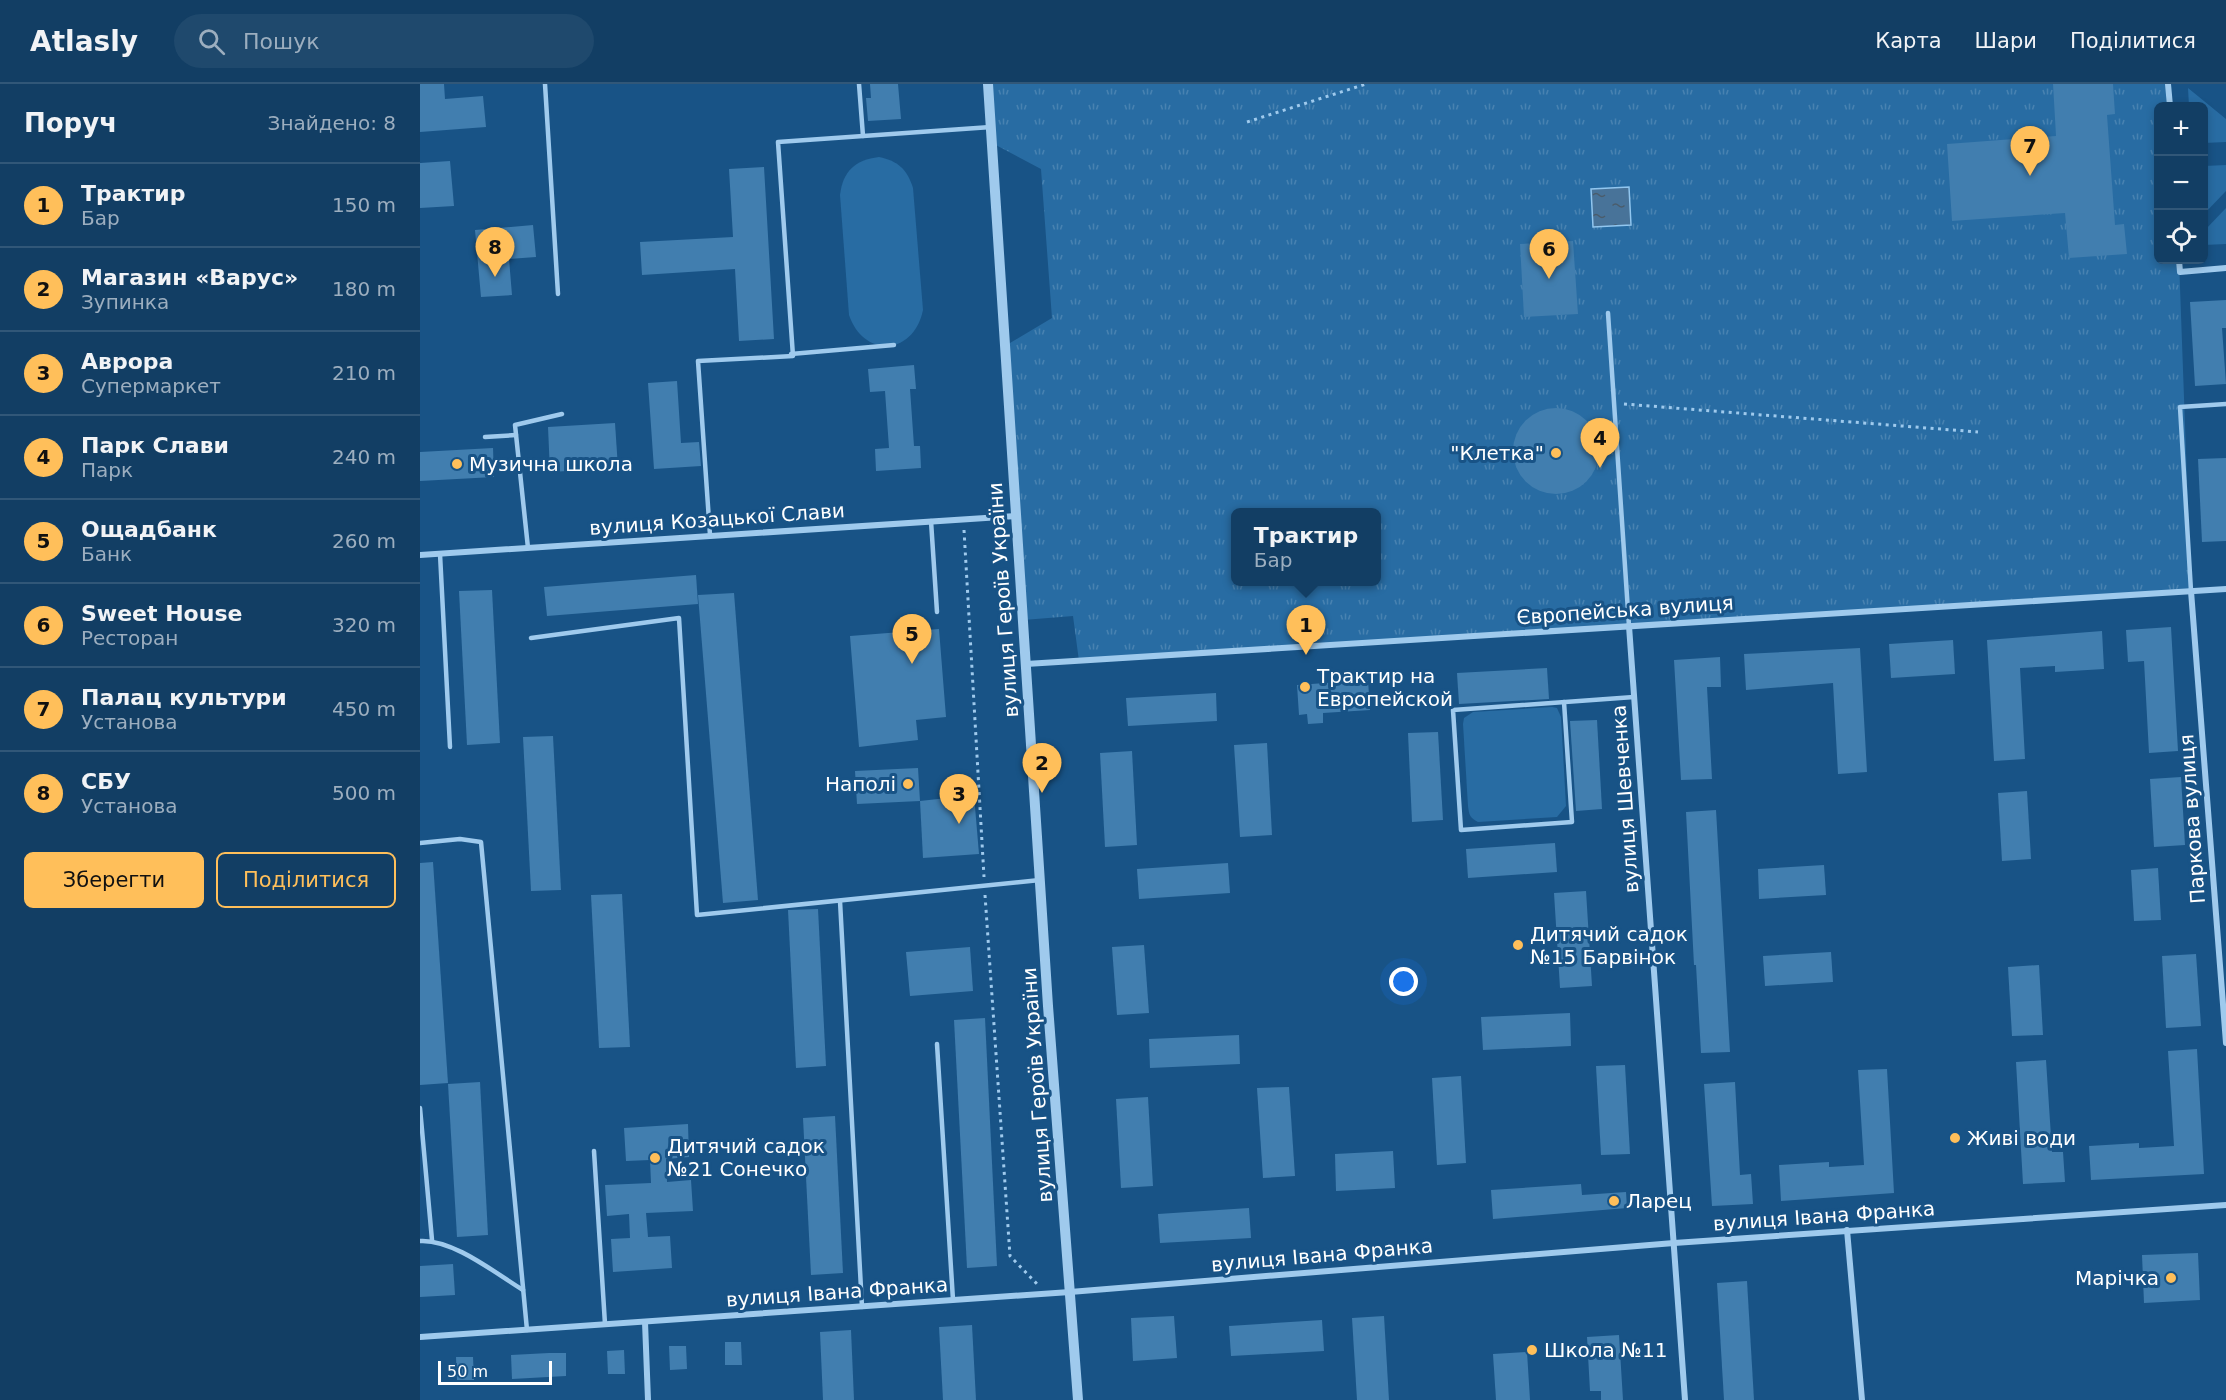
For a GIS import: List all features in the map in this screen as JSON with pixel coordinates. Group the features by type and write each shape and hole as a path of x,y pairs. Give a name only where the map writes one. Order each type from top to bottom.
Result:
{"street":[{"name":"вулиця Героїв України","path":"988,84 1040,880 1078,1400"},
{"path":"2168,84 2170,102"},
{"path":"2179,264 2180,272 2226,268"},
{"name":"вулиця Козацької Слави","path":"420,555 1016,516"},
{"name":"Європейська вулиця","path":"1026,664 2226,589"},
{"name":"Паркова вулиця","path":"2191,591 2226,1043"},
{"name":"вулиця Шевченка","path":"1629,626 1685,1400"},
{"name":"вулиця Івана Франка","path":"420,1337 1047,1294 1674,1243 2226,1205"},
{"path":"1847,1230 1862,1400"},
{"path":"645,1322 648,1400"}],"lane":[{"path":"545,84 558,294"},
{"path":"859,84 863,136"},
{"path":"698,361 793,356 778,142 991,127"},
{"path":"1608,313 1629,626"},
{"path":"698,361 894,345"},
{"path":"698,361 710,535"},
{"path":"2191,591 2180,407 2226,404"},
{"path":"528,548 515,425 562,414"},
{"path":"485,436 516,435"},
{"path":"931,521 937,612"},
{"path":"440,554 450,747"},
{"path":"531,638 679,618 697,915 1040,880"},
{"path":"1564,702 1572,822 1461,830 1454,710 1564,702 1634,697"},
{"path":"420,843 460,839 481,842 527,1330"},
{"path":"840,901 862,1307"},
{"path":"937,1044 953,1300"},
{"path":"420,1108 422,1109 432,1240"},
{"path":"594,1151 605,1324"},
{"path":"420,1241 432,1240 454,1248 523,1290"}],"path":[{"path":"1247,122 1366,84"},
{"path":"1614,403 1978,432"},
{"path":"964,519 984,881"},
{"path":"985,892 1010,1256 1047,1294"}],"green space":[{"path":"989,84 2168,84 2170,102 2154,102 2154,264 2179,264 2191,591 1079,661 1073,616 1023,620 1005,346 1052,318 1041,169 992,143"},
{"path":"2188,88 2205,102 2189,102"},
{"path":"2208,104 2226,119 2226,142 2208,143"},
{"path":"879,157 901,167 913,188 923,310 918,325 910,336 900,343 888,346 877,345 866,339 856,329 849,315 840,195 844,179 852,168 863,161"},
{"path":"2226,165 2226,191 2208,210 2208,166"},
{"path":"2226,208 2226,244 2208,245 2208,227"},
{"path":"1557,708 1561,717 1566,806 1557,817 1475,821 1470,816 1468,806 1464,718 1473,712"}],"water":[{"path":"1629,187 1631,225 1593,227 1591,189"}],"building":[{"path":"420,84 444,84 445,99 483,96 486,127 420,132"},
{"path":"870,84 898,84 901,119 868,121 866,98 871,98"},
{"path":"2053,84 2113,84 2115,114 2107,115 2115,225 2124,224 2127,254 2069,258 2065,213 1952,221 1947,144 2056,136"},
{"path":"450,161 454,206 420,208 420,163"},
{"path":"764,167 774,339 739,341 735,269 642,275 640,242 733,237 729,169"},
{"path":"533,225 536,257 509,259 512,295 481,297 475,230"},
{"path":"1573,241 1578,314 1524,317 1520,244"},
{"path":"2226,300 2226,328 2222,328 2226,384 2195,386 2190,302"},
{"path":"914,365 916,389 910,389 914,446 920,446 921,468 876,471 875,449 889,448 885,391 870,392 868,369"},
{"path":"677,381 681,443 699,442 701,466 654,469 648,383"},
{"name":"\"Клетка\"","path":"1556,408 1580,415 1592,427 1599,451 1592,475 1580,487 1556,494 1532,487 1520,475 1513,451 1520,427 1532,415"},
{"path":"615,423 618,468 550,472 548,427"},
{"name":"Музична школа","path":"493,448 494,477 420,481 420,452"},
{"path":"2226,458 2226,541 2202,542 2198,459"},
{"path":"696,575 698,604 547,616 544,587"},
{"path":"492,590 500,743 467,745 459,591"},
{"path":"734,593 758,900 723,903 698,595"},
{"path":"2171,627 2178,751 2149,753 2144,661 2128,662 2126,630"},
{"path":"939,629 946,717 916,720 918,740 859,747 850,636"},
{"path":"2102,631 2104,669 2055,672 2055,666 2020,668 2025,759 1994,761 1987,640"},
{"path":"1953,640 1955,674 1891,678 1889,644"},
{"path":"1860,648 1867,772 1838,774 1833,683 1746,690 1744,654"},
{"path":"1720,657 1721,687 1707,687 1712,779 1681,780 1674,660"},
{"path":"1547,668 1549,699 1459,704 1457,673"},
{"path":"1368,680 1370,710 1323,713 1323,723 1308,724 1307,714 1299,715 1297,685"},
{"path":"1216,693 1217,721 1128,726 1126,698"},
{"path":"1597,720 1602,809 1576,811 1570,721"},
{"path":"1438,732 1443,820 1412,822 1408,733"},
{"path":"553,736 561,890 531,891 523,737"},
{"path":"1267,743 1272,835 1240,837 1234,745"},
{"path":"1132,751 1137,845 1105,847 1100,753"},
{"path":"918,768 920,801 857,804 855,771"},
{"path":"2181,777 2185,845 2154,847 2150,779"},
{"path":"2027,791 2031,859 2002,861 1998,793"},
{"path":"974,795 979,854 923,858 920,801"},
{"path":"1716,810 1730,1052 1701,1053 1686,812"},
{"path":"1555,843 1557,872 1468,878 1466,849"},
{"path":"433,862 448,1083 420,1085 420,863"},
{"path":"1228,863 1230,893 1139,899 1137,869"},
{"path":"1824,865 1826,895 1759,899 1758,869"},
{"path":"2158,868 2161,920 2134,921 2131,870"},
{"path":"1586,891 1592,986 1560,988 1554,893"},
{"path":"622,894 630,1047 599,1048 591,895"},
{"path":"818,909 826,1066 796,1068 788,910"},
{"path":"1144,945 1149,1013 1117,1015 1112,947"},
{"path":"970,947 973,991 910,996 906,952"},
{"path":"1831,952 1833,982 1765,986 1763,956"},
{"path":"2196,954 2201,1026 2166,1028 2162,956"},
{"path":"2039,965 2043,1035 2012,1036 2008,967"},
{"path":"1570,1013 1571,1046 1483,1050 1481,1017"},
{"path":"985,1018 997,1266 967,1268 954,1020"},
{"path":"1239,1035 1240,1064 1150,1068 1149,1039"},
{"path":"2197,1049 2204,1174 2091,1180 2089,1146 2139,1143 2139,1148 2174,1146 2168,1051"},
{"path":"2046,1060 2052,1152 2063,1152 2065,1182 2023,1184 2016,1062"},
{"path":"1625,1065 1630,1154 1601,1155 1596,1066"},
{"path":"1887,1069 1894,1193 1781,1201 1779,1165 1829,1162 1829,1167 1864,1165 1858,1070"},
{"path":"1461,1076 1466,1163 1437,1165 1432,1078"},
{"path":"480,1082 488,1235 457,1237 448,1084"},
{"path":"1735,1082 1740,1175 1751,1174 1753,1204 1712,1206 1704,1084"},
{"path":"1289,1087 1295,1176 1263,1178 1257,1088"},
{"path":"1148,1097 1153,1186 1121,1188 1116,1099"},
{"path":"835,1116 843,1273 811,1275 803,1118"},
{"path":"688,1124 689,1157 666,1159 667,1182 691,1180 693,1211 646,1213 648,1237 670,1236 672,1268 613,1272 611,1239 630,1238 629,1214 607,1216 605,1185 651,1183 650,1160 626,1161 624,1128"},
{"path":"1393,1151 1395,1188 1336,1191 1335,1154"},
{"path":"1581,1184 1582,1195 1626,1192 1627,1208 1493,1219 1491,1190"},
{"path":"1249,1208 1251,1238 1160,1243 1158,1214"},
{"name":"Марічка","path":"2198,1253 2200,1300 2144,1303 2142,1255"},
{"path":"453,1264 455,1295 420,1297 420,1266"},
{"path":"1747,1281 1754,1400 1724,1400 1717,1283"},
{"path":"1174,1316 1177,1358 1133,1361 1131,1318"},
{"path":"1384,1316 1389,1400 1357,1400 1352,1318"},
{"path":"1322,1320 1324,1351 1231,1356 1229,1326"},
{"path":"972,1325 976,1400 943,1400 939,1327"},
{"path":"851,1330 854,1400 823,1400 820,1332"},
{"path":"1619,1335 1623,1400 1601,1400 1601,1391 1590,1391 1587,1337"},
{"path":"725,1342 741,1342 742,1365 725,1365"},
{"path":"669,1346 686,1346 687,1369 670,1370"},
{"path":"624,1350 625,1374 608,1374 607,1351"},
{"path":"1527,1352 1530,1400 1496,1400 1493,1354"},
{"path":"566,1353 566,1376 512,1379 511,1355"},
{"path":"456,1357 473,1357 474,1380 457,1380"}],"place":[{"name":"Палац культури","path":"2030,176"},
{"name":"СБУ","path":"495,277"},
{"name":"Sweet House","path":"1549,279"},
{"name":"\"Клетка\"","path":"1556,453"},
{"name":"Музична школа","path":"457,464"},
{"name":"Парк Слави","path":"1600,468"},
{"name":"Трактир","path":"1306,655"},
{"name":"Ощадбанк","path":"912,664"},
{"name":"Трактир на Европейской","path":"1305,687"},
{"name":"Наполі","path":"908,784"},
{"name":"Магазин «Варус»","path":"1042,793"},
{"name":"Аврора","path":"959,824"},
{"name":"Дитячий садок №15 Барвінок","path":"1518,945"},
{"name":"Живі води","path":"1955,1138"},
{"name":"Дитячий садок №21 Сонечко","path":"655,1158"},
{"name":"Ларец","path":"1614,1201"},
{"name":"Марічка","path":"2171,1278"},
{"name":"Школа №11","path":"1532,1350"}]}
